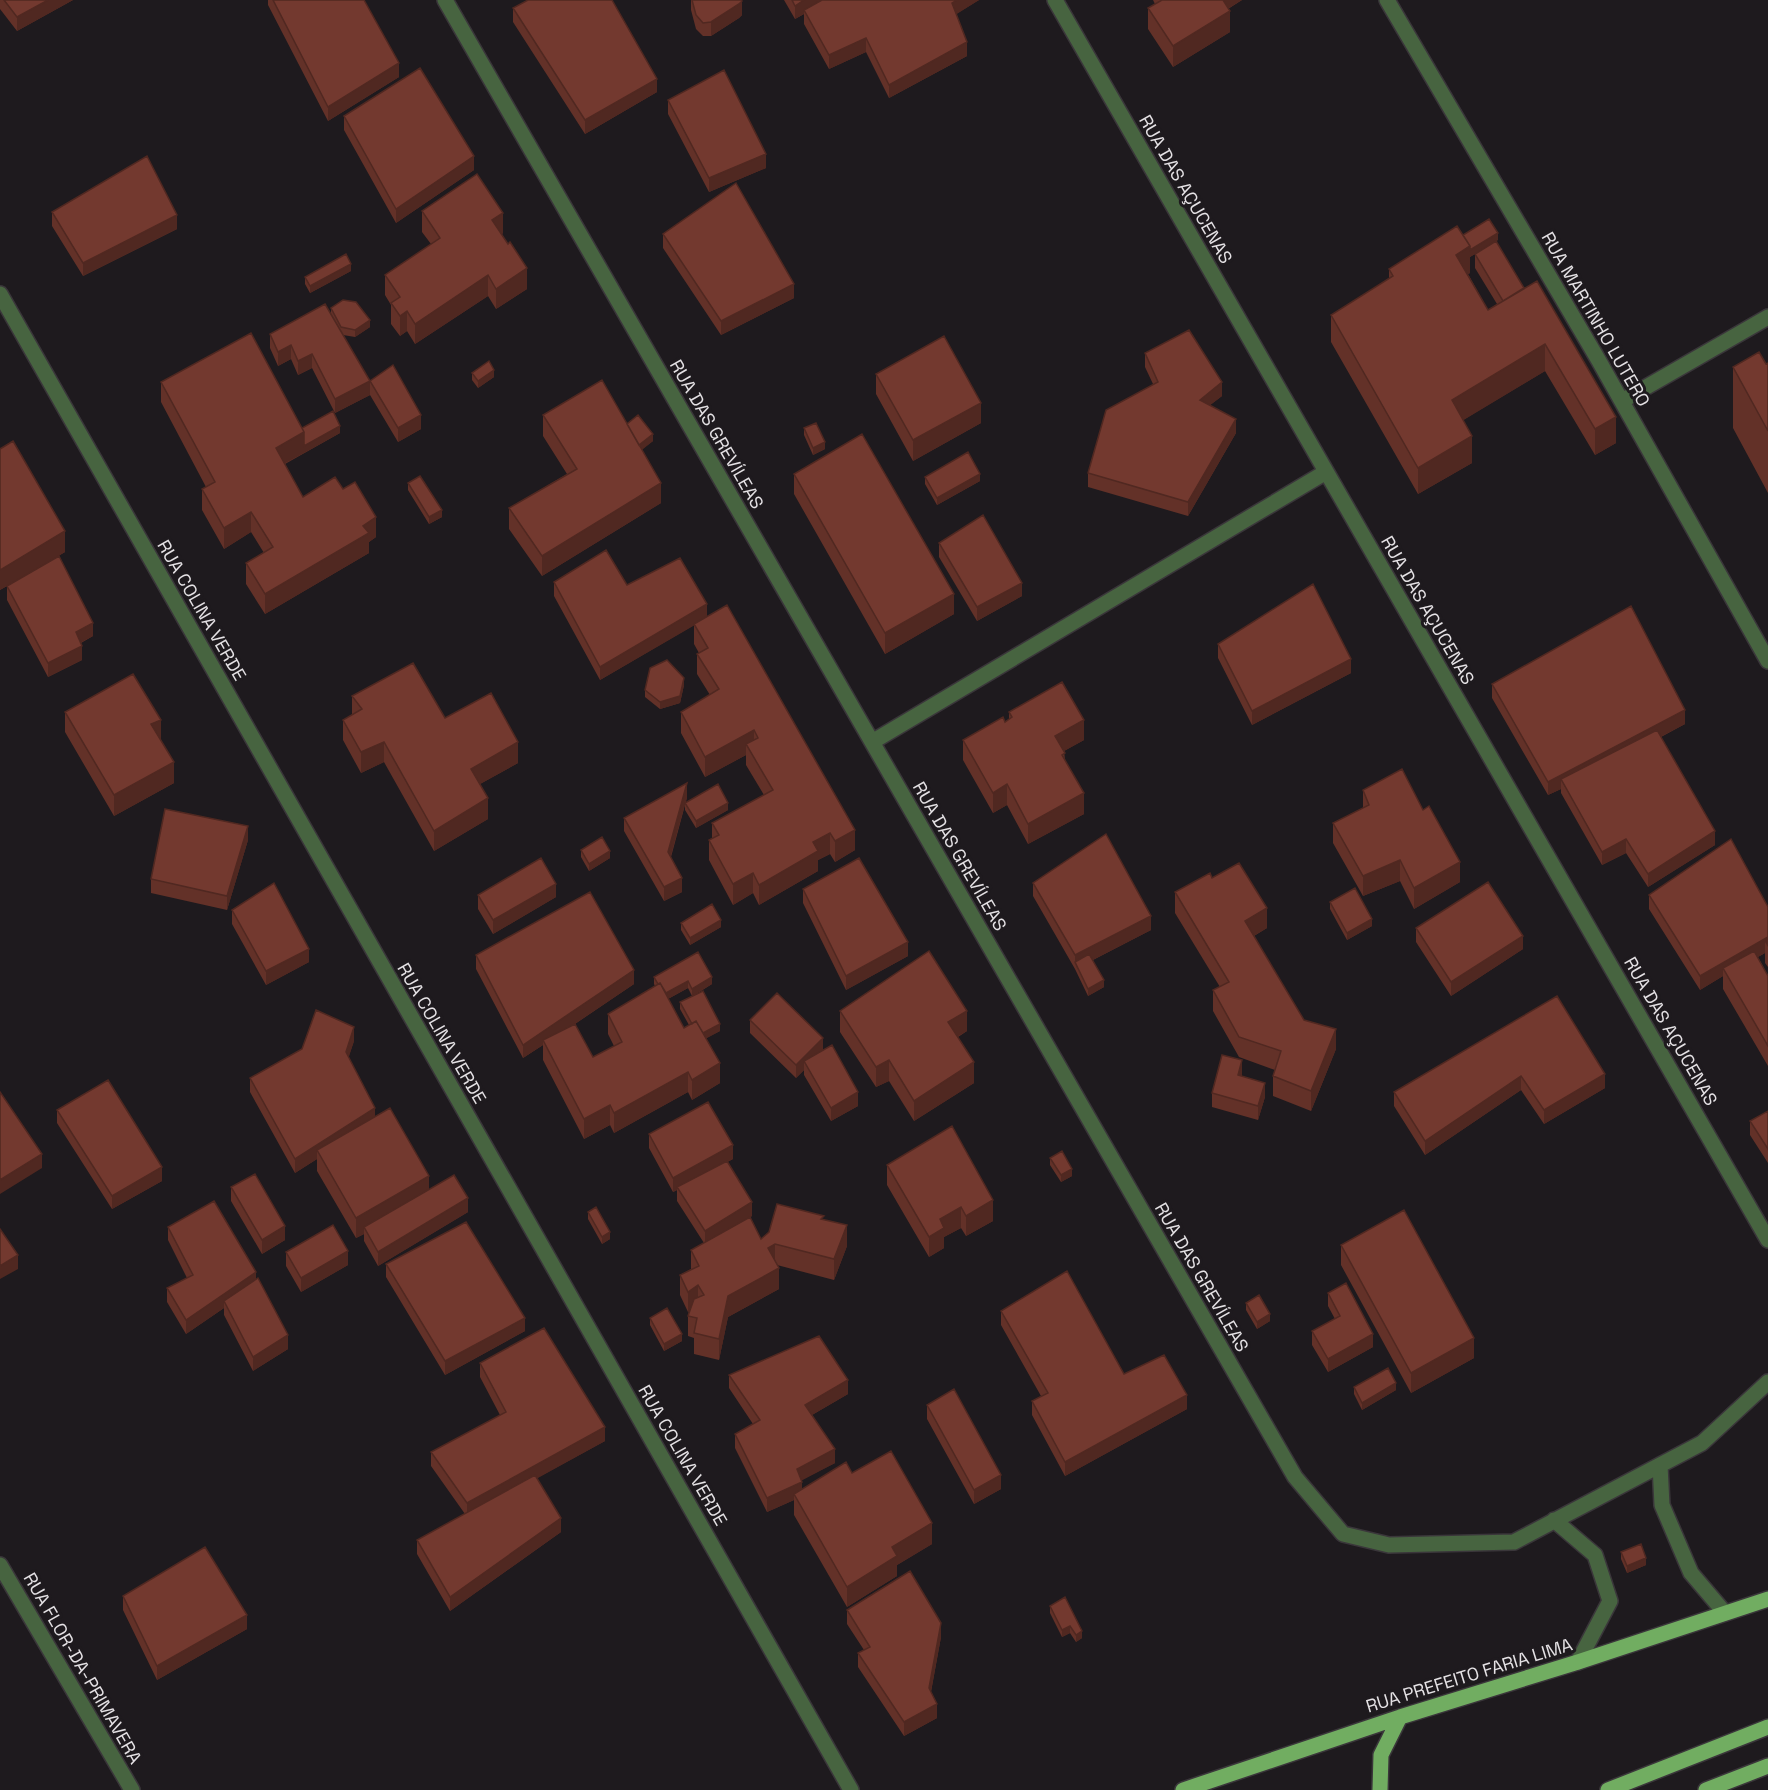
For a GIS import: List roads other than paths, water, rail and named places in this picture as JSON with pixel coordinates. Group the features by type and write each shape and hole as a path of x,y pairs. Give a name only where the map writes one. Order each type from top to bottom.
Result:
{"main road":[{"name":"RUA PREFEITO FARIA LIMA","path":"1183,1790 1400,1717 1578,1662 1768,1599"},
{"path":"1380,1790 1378,1786 1381,1755 1400,1717"},
{"path":"1608,1790 1768,1727"},
{"path":"1706,1790 1768,1766"}],"street":[{"name":"RUA DAS GREVÍLEAS","path":"445,0 1295,1477 1343,1534 1389,1545 1514,1542 1660,1465"},
{"name":"RUA DAS AÇUCENAS","path":"1055,0 1768,1240"},
{"name":"RUA MARTINHO LUTERO","path":"1387,0 1622,401 1768,660"},
{"name":"RUA COLINA VERDE","path":"0,294 851,1790"},
{"path":"1622,401 1768,317"},
{"path":"872,742 1326,472"},
{"path":"1725,1614 1691,1573 1662,1505 1660,1465 1701,1443 1768,1382"},
{"path":"1554,1520 1595,1555 1610,1601 1578,1662"},
{"name":"RUA FLOR-DA-PRIMAVERA","path":"0,1565 132,1790"}]}
